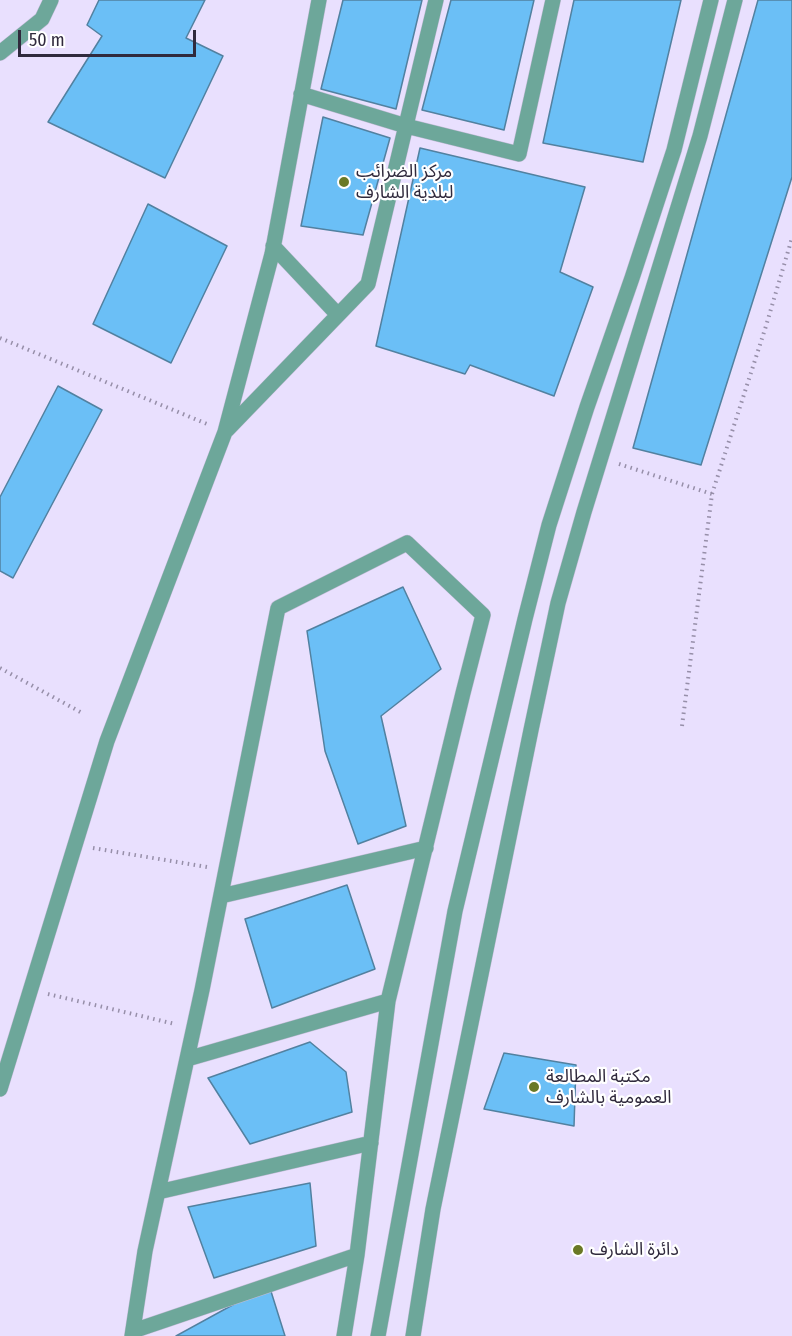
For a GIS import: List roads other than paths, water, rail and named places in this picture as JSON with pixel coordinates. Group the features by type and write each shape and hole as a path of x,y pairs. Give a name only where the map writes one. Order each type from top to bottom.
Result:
{"street":[{"path":"0,53 42,19 51,0"},
{"path":"0,1089 107,741 225,432 273,246 319,0"},
{"path":"225,432 368,284 436,0"},
{"path":"301,94 406,126 519,154 553,0"},
{"path":"378,1336 455,911 528,609 549,525 674,150 711,0"},
{"path":"412,1336 433,1209 558,603 700,136 735,0"},
{"path":"273,246 338,315"},
{"path":"344,1336 357,1255 388,1001 483,615 407,543 279,609 187,1059 145,1251 133,1334 357,1255"},
{"path":"221,896 426,848"},
{"path":"187,1059 388,1001"},
{"path":"158,1192 370,1143"}],"place":[{"name":"مركز الضرائب لبلدية الشارف","path":"344,182"},
{"name":"مكتبة المطالعة العمومية بالشارف","path":"534,1087"},
{"name":"دائرة الشارف","path":"578,1250"}]}
